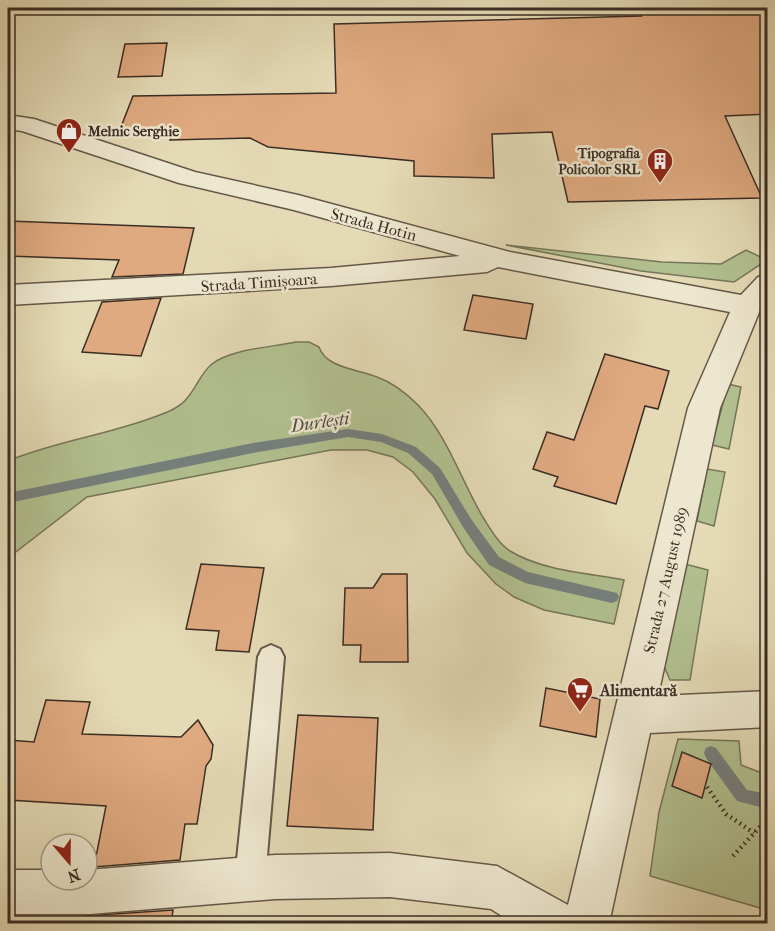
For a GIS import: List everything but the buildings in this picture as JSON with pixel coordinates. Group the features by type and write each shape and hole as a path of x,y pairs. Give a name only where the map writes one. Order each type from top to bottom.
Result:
{"street":[{"name":"Strada Hotin","path":"8,122 25,124 188,178 298,203 510,261 757,295"},
{"name":"Strada Timișoara","path":"8,295 331,278 510,261"},
{"name":"Strada 27 August 1989","path":"586,924 704,408 757,295"},
{"path":"635,715 768,709"},
{"path":"8,892 90,892 250,879 390,875 497,888 558,924"}],"lane":[{"path":"250,879 271,657"}],"path":[{"path":"706,787 722,813 733,823 754,833"},
{"path":"733,856 768,818"}],"green space":[{"path":"506,245 662,262 721,264 746,250 767,260 734,282 641,271"},
{"path":"309,342 319,347 323,354 335,364 388,382 418,405 438,431 484,519 499,541 510,551 551,567 624,580 614,624 544,610 514,597 496,584 467,553 435,499 413,472 393,457 367,450 331,450 87,497 8,558 8,461 166,413 185,401 205,371 220,359 252,349"},
{"path":"728,384 741,387 729,449 712,445"},
{"path":"707,469 725,472 714,526 697,521"},
{"path":"685,564 708,570 690,680 670,680 663,664"},
{"path":"678,739 739,741 741,765 767,775 767,910 650,876 659,812"}],"waterway":[{"name":"Durlești","path":"8,498 253,448 348,433 382,438 412,450 436,471 467,523 494,561 525,577 612,597"},
{"name":"Durlești","path":"711,753 742,796 768,802"}],"place":[{"name":"Melnic Serghie","path":"69,154"},
{"name":"Tipografia Policolor SRL","path":"660,184"},
{"name":"Alimentară","path":"580,713"}]}
